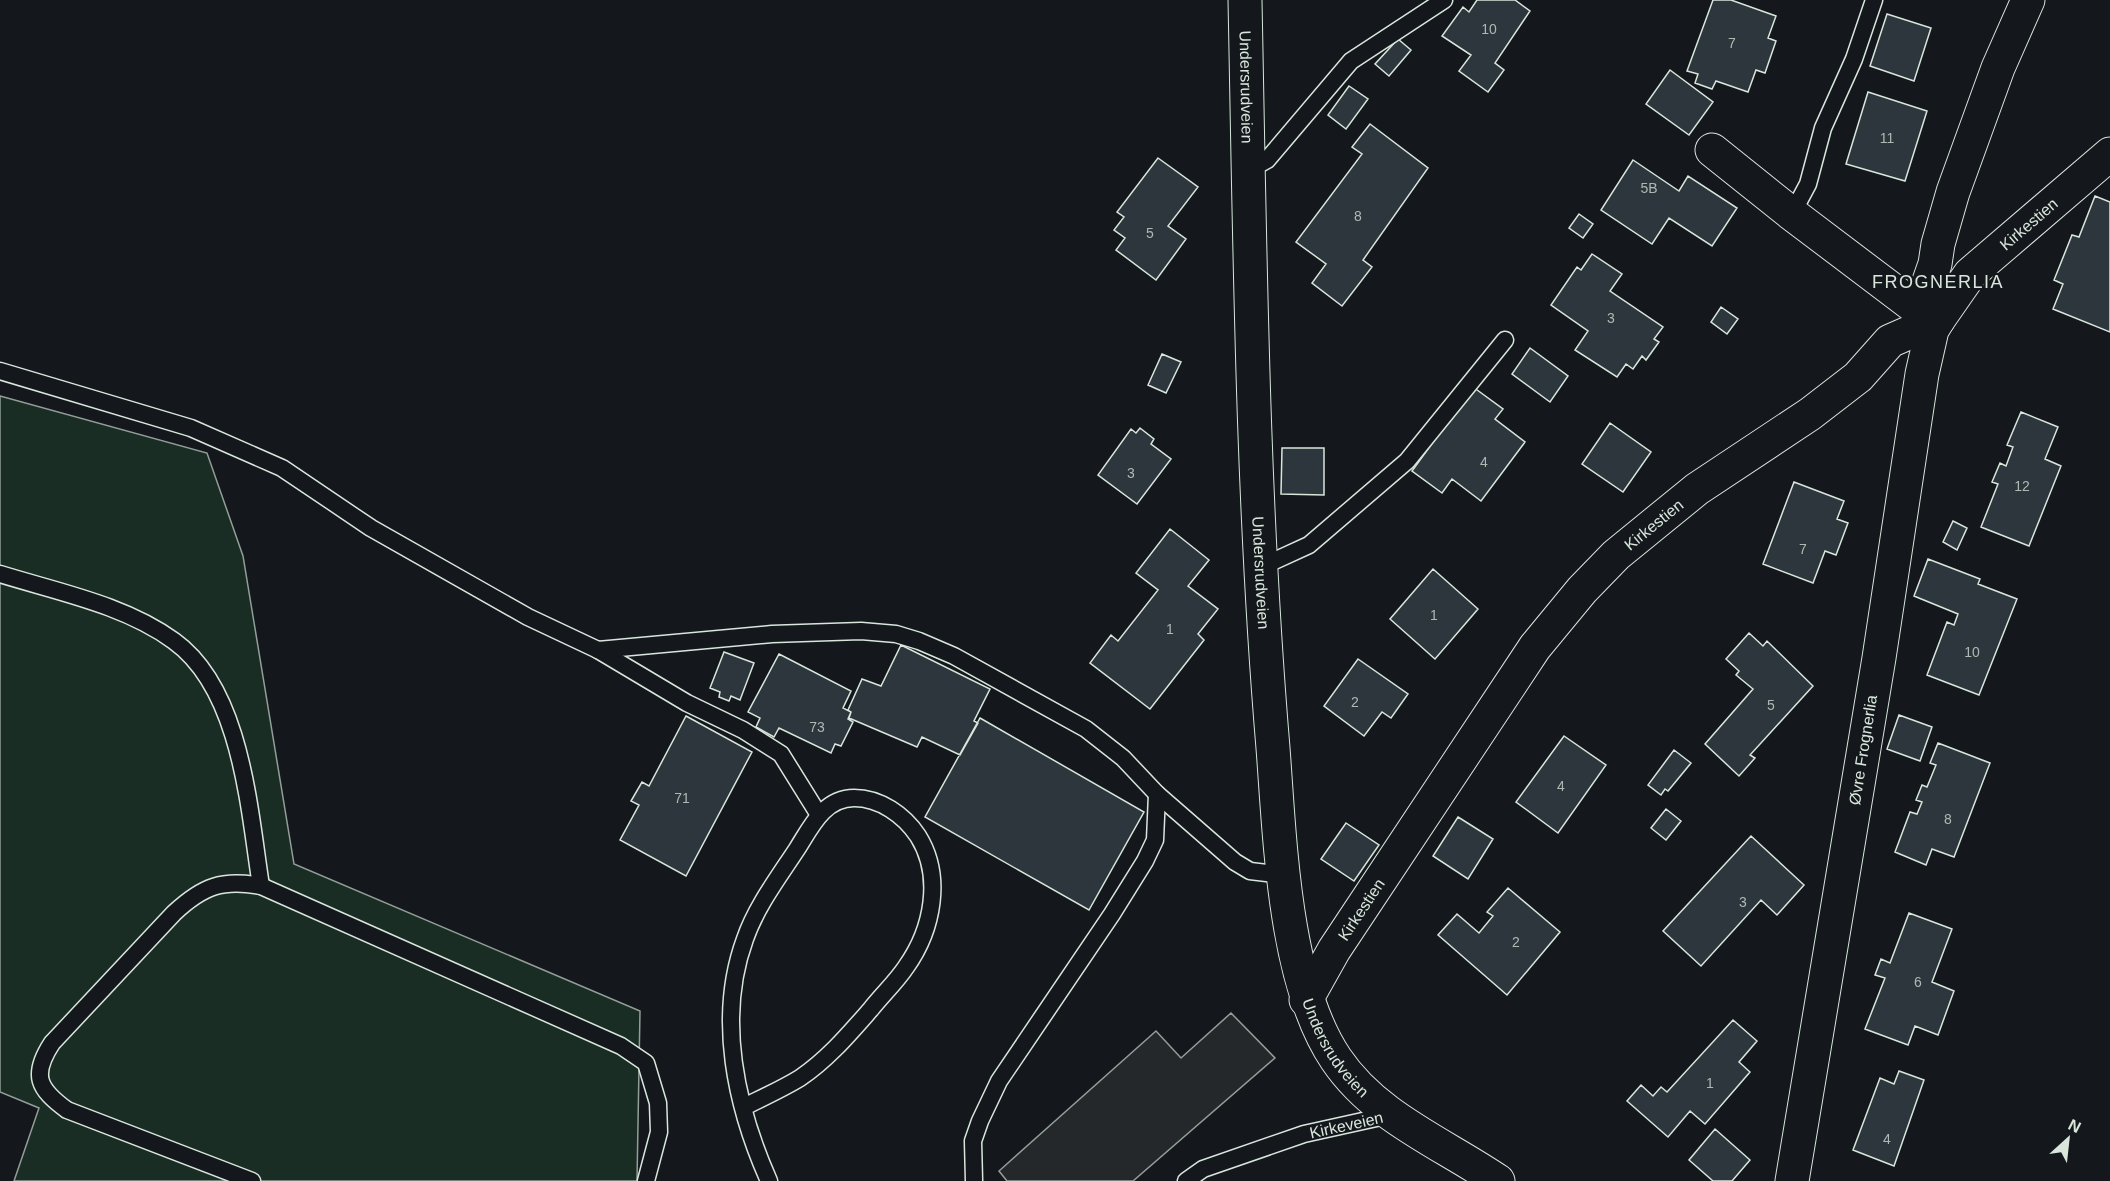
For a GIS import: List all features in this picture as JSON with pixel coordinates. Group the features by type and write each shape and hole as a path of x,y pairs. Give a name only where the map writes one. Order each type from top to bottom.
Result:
{"street":[{"name":"Undersrudveien","path":"1245,0 1251,333 1261,567 1283,875 1306,1000 1335,1057 1352,1080 1390,1115"},
{"path":"1712,150 1792,214 1929,315 1938,244 1953,192 1998,68 2028,0"},
{"name":"Kirkestien","path":"1306,1000 1334,950 1535,647 1582,590 1616,555 1696,489 1810,414 1858,377 1890,341 1929,315 1970,274 2110,154"},
{"name":"Øvre Frognerlia","path":"1792,1181 1879,658 1922,374 1932,330 1929,315"},
{"name":"Kirkeveien","path":"1390,1115 1498,1181"}],"lane":[{"path":"1249,170 1267,160 1351,61 1444,0"},
{"path":"1792,214 1808,184 1823,128 1854,59 1874,0"},
{"path":"1261,567 1309,545 1400,468 1505,340"},
{"path":"0,371 175,423 251,453 282,468 371,528 528,617 598,650 687,703 743,730 781,754 819,815"},
{"path":"0,574 101,605 174,641 195,660 214,691 232,731 261,886"},
{"path":"598,650 772,634 861,631 896,634 954,656 1086,729 1123,758 1157,794 1235,862 1250,871 1283,875"},
{"path":"974,1181 973,1141 999,1080 1112,915 1145,861 1155,840 1157,794"},
{"path":"744,1107 800,1078 840,1045 907,966 926,927 934,876 927,850 913,829 887,807 871,799 840,799 819,815 769,892 750,929 732,983 730,1026 737,1083 756,1152 769,1181"},
{"path":"252,1181 67,1110 47,1095 39,1078 42,1057 52,1043 192,895 225,882 261,886 621,1046 645,1063 658,1103 659,1132 646,1181"},
{"name":"Kirkeveien","path":"1186,1181 1203,1169 1304,1134 1390,1115"}],"green space":[{"path":"0,396 207,453 243,556 294,864 640,1011 637,1181 14,1181 39,1108 0,1092"}],"shaded area":[{"path":"1231,1013 1275,1058 1133,1181 1007,1181 999,1171 1156,1031 1181,1058"}],"building":[{"path":"1477,0 1515,0 1530,11 1495,63 1504,70 1488,92 1459,71 1471,55 1442,36 1463,7 1469,12"},
{"path":"1713,0 1731,0 1776,16 1768,38 1776,41 1765,73 1756,70 1748,92 1716,81 1712,89 1695,83 1698,74 1687,71"},
{"path":"1887,14 1931,28 1914,81 1870,66"},
{"path":"1398,39 1411,50 1389,76 1375,64"},
{"path":"1670,70 1713,102 1689,135 1646,104"},
{"path":"1349,86 1368,99 1346,129 1328,115"},
{"path":"1868,92 1927,111 1905,181 1846,164"},
{"path":"1370,124 1428,168 1363,260 1372,267 1342,306 1312,283 1326,264 1296,242 1362,154 1352,147"},
{"path":"1158,158 1198,187 1168,226 1186,239 1156,280 1116,250 1125,238 1114,230 1124,217 1117,212"},
{"path":"1633,160 1679,191 1688,176 1737,208 1712,246 1669,218 1652,244 1601,210"},
{"path":"2095,196 2110,202 2110,332 2053,309 2063,284 2054,280 2072,235 2079,237"},
{"path":"1579,214 1593,224 1583,238 1569,228"},
{"path":"1592,254 1622,274 1610,291 1663,327 1654,339 1659,342 1646,360 1642,356 1633,369 1626,364 1617,377 1575,350 1588,331 1551,305 1577,267 1581,270"},
{"path":"1721,307 1738,319 1727,334 1711,322"},
{"path":"1530,348 1568,376 1550,402 1512,374"},
{"path":"1162,354 1181,362 1166,393 1148,385"},
{"path":"1473,387 1503,409 1495,419 1525,442 1481,501 1452,479 1442,493 1412,471"},
{"path":"2021,412 2058,427 2045,459 2061,466 2029,546 1981,527 1998,484 1992,482 2000,463 2006,466 2013,447 2007,445"},
{"path":"1610,423 1651,452 1623,492 1582,464"},
{"path":"1140,428 1154,439 1151,444 1171,459 1137,504 1098,475 1131,429 1136,433"},
{"path":"1282,448 1324,448 1324,495 1281,494"},
{"path":"1794,482 1844,501 1837,519 1848,523 1836,555 1825,551 1813,583 1763,564"},
{"path":"1953,521 1967,528 1957,550 1943,542"},
{"path":"1170,529 1209,560 1188,586 1218,609 1198,634 1204,640 1150,709 1090,663 1111,635 1118,641 1158,590 1136,573"},
{"path":"1928,559 1980,579 1978,584 2017,599 1979,695 1927,675 1947,622 1954,625 1958,614 1914,596"},
{"path":"1433,569 1478,609 1435,659 1390,619"},
{"path":"1749,633 1763,646 1767,641 1813,686 1750,755 1755,758 1739,776 1705,744 1753,689 1736,675 1739,671 1726,659"},
{"path":"901,645 990,689 974,721 978,723 960,755 922,737 917,747 849,718 851,712 848,710 862,679 881,686"},
{"path":"724,652 754,663 740,700 731,696 729,701 719,697 720,692 710,688"},
{"path":"779,654 851,691 843,708 851,712 848,719 853,722 841,746 835,744 831,753 779,728 774,737 756,727 760,718 748,712"},
{"path":"1358,659 1408,694 1391,718 1382,712 1364,736 1324,706"},
{"path":"1899,715 1932,727 1920,761 1887,749"},
{"path":"686,716 752,752 686,876 620,840 639,805 631,801 642,782 649,786"},
{"path":"980,718 1144,812 1089,910 925,817"},
{"path":"1564,736 1606,765 1558,833 1516,802"},
{"path":"1938,743 1990,763 1954,857 1932,849 1926,865 1895,852 1910,812 1917,814 1922,802 1916,800 1922,785 1927,787 1936,765 1930,763"},
{"path":"1674,750 1691,763 1668,791 1665,789 1661,795 1648,785"},
{"path":"1666,809 1681,821 1666,840 1651,828"},
{"path":"1458,817 1493,839 1468,879 1433,856"},
{"path":"1346,823 1379,845 1354,881 1321,859"},
{"path":"1751,836 1804,885 1777,915 1761,900 1701,966 1663,931"},
{"path":"1508,888 1560,932 1507,995 1438,935 1457,914 1479,933 1493,916 1487,912"},
{"path":"1909,913 1952,929 1932,982 1954,991 1938,1035 1915,1026 1908,1045 1865,1029 1885,978 1875,975 1881,959 1890,963"},
{"path":"1733,1020 1757,1041 1739,1062 1750,1072 1705,1124 1690,1111 1668,1137 1627,1101 1641,1085 1653,1096 1661,1087 1667,1092"},
{"path":"1899,1071 1924,1080 1894,1166 1853,1150 1880,1078 1894,1084"},
{"path":"1715,1129 1750,1160 1732,1181 1713,1181 1689,1160"}],"district":[{"name":"FROGNERLIA","path":"1938,282"}]}
